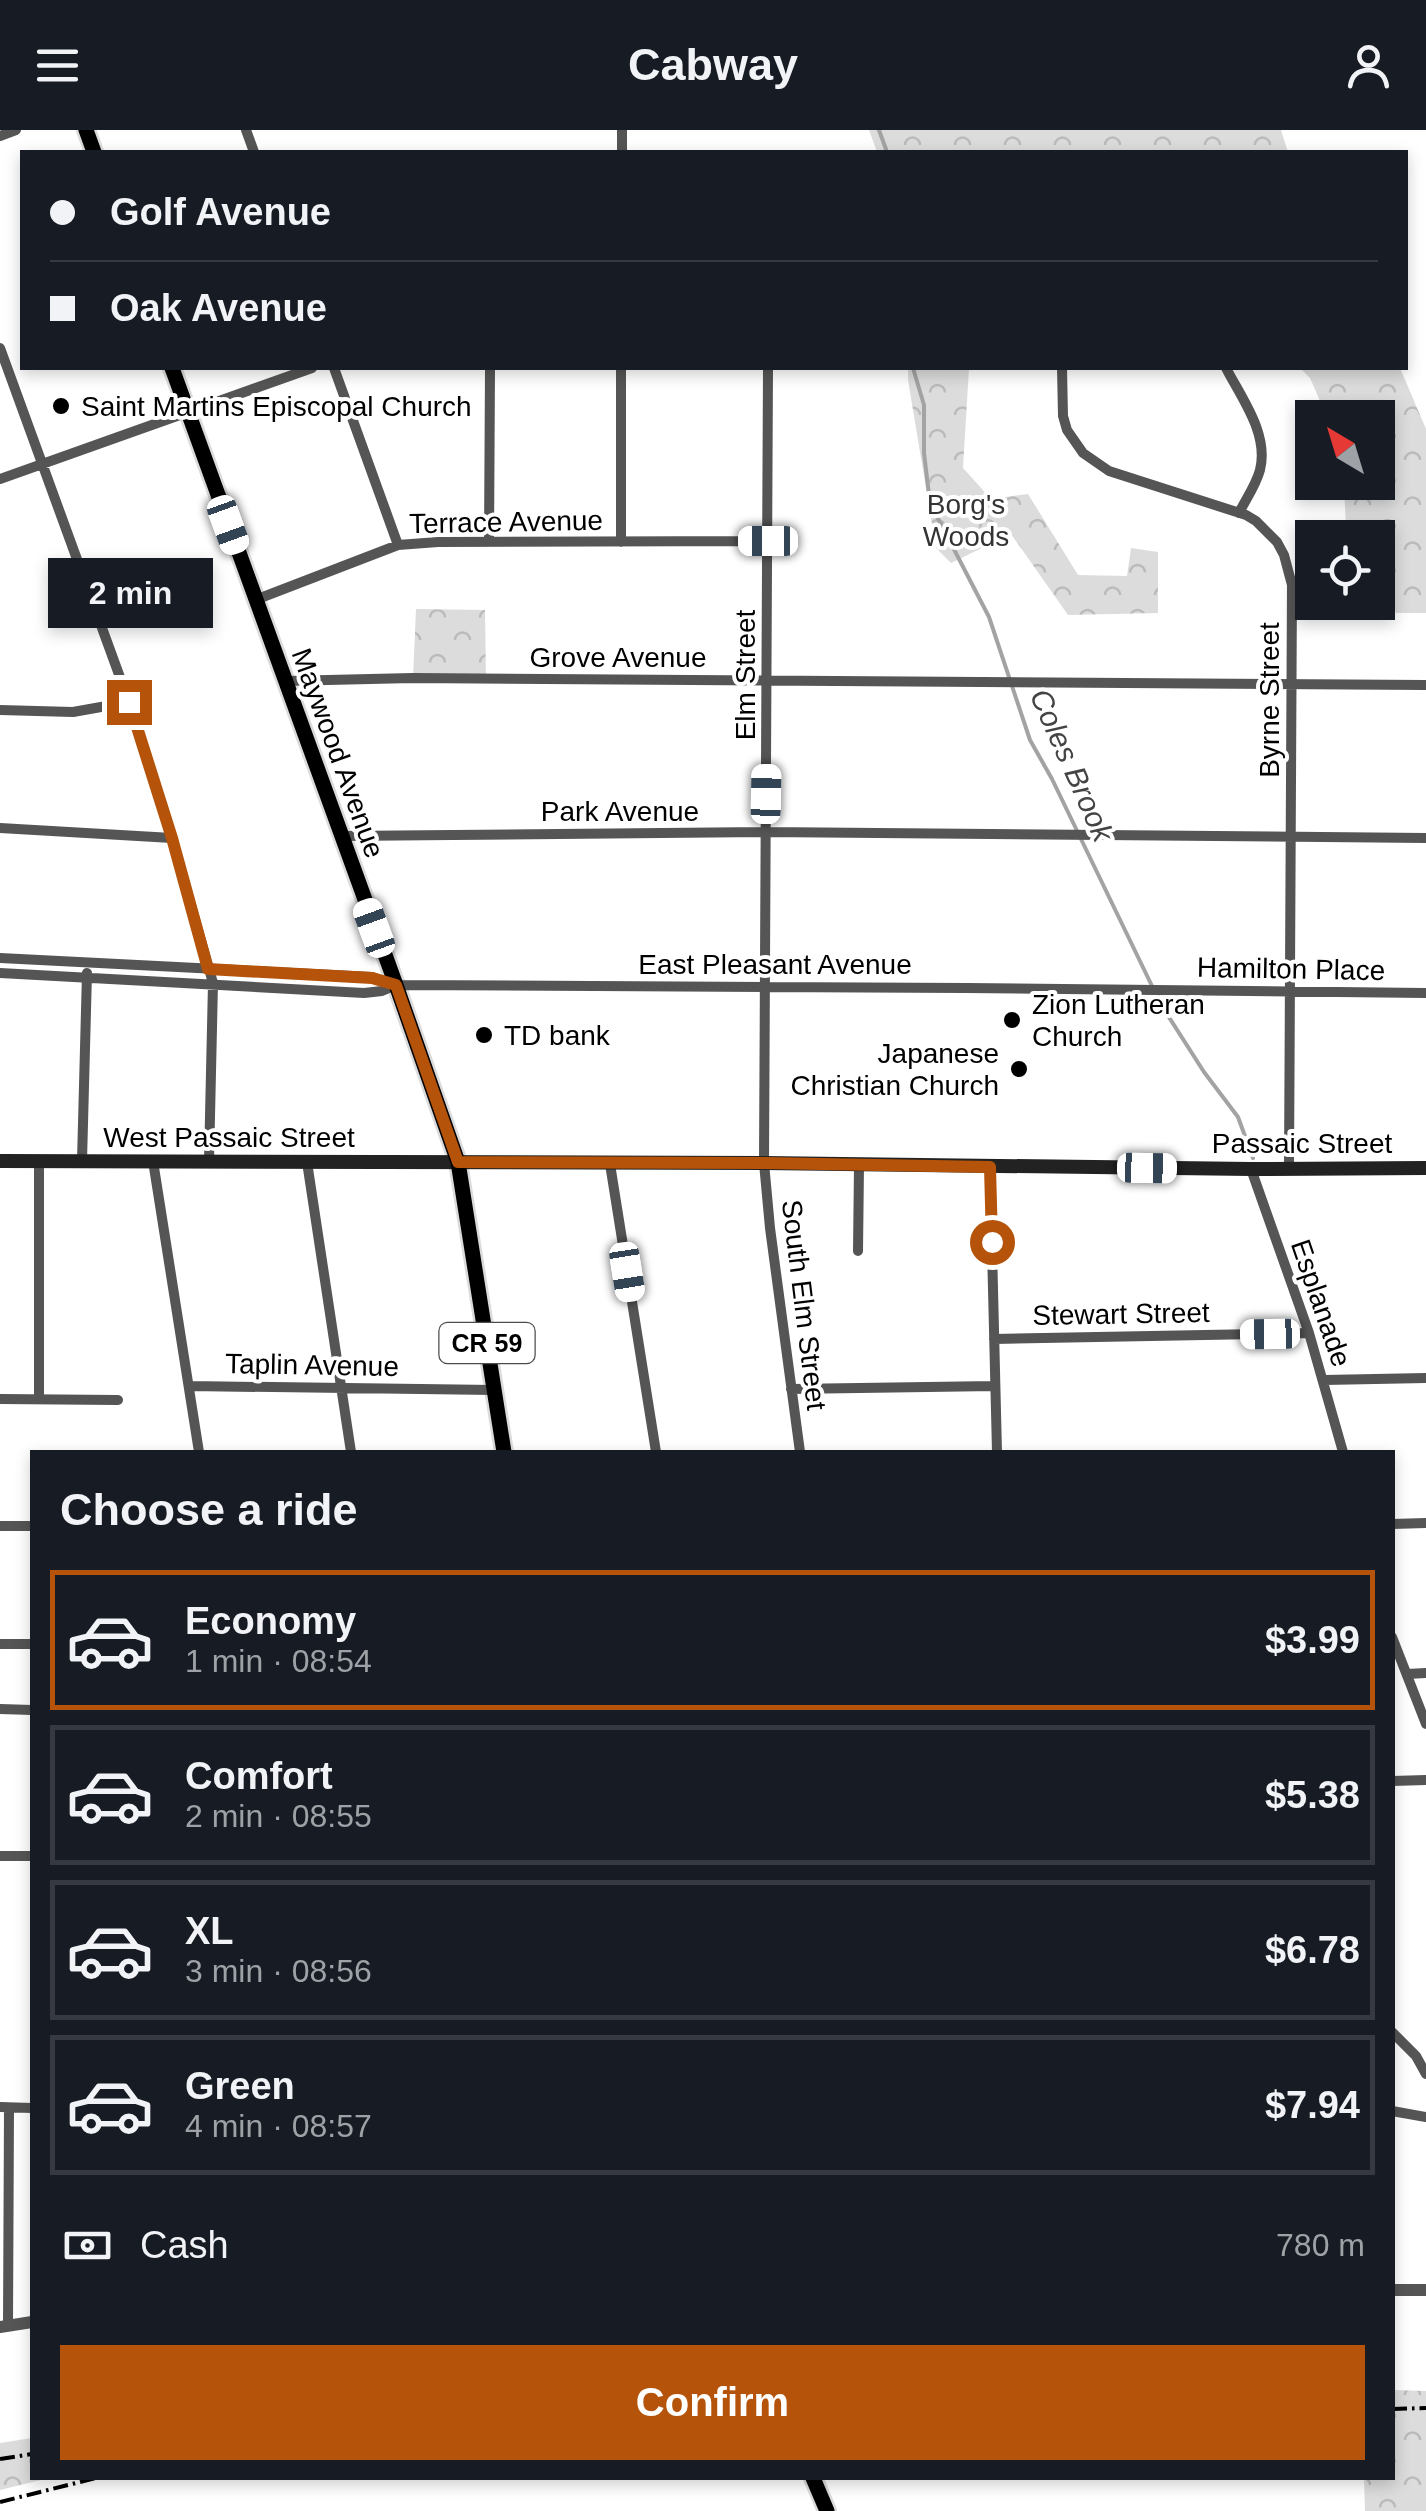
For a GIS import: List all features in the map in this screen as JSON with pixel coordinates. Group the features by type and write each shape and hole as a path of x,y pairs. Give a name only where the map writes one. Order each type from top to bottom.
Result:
{"main road":[{"name":"Maywood Avenue","path":"173,370 458,1162 504,1450"},
{"name":"West Passaic Street","path":"0,1161 458,1162"},
{"name":"Passaic Street","path":"458,1162 1426,1168"},
{"path":"815,2480 827,2511"}],"street":[{"path":"0,136 16,130"},
{"path":"0,348 129,702 212,983 209,1162"},
{"path":"0,479 306,370"},
{"path":"335,370 398,545"},
{"path":"489,542 490,370"},
{"path":"621,370 621,542"},
{"name":"Elm Street","path":"764,1163 768,370"},
{"name":"Byrne Street","path":"1062,370 1061,401 1067,430 1082,453 1109,472 1256,521 1277,542 1289,568 1289,1169"},
{"path":"1227,370 1257,428 1262,454 1256,482 1239,513"},
{"name":"Terrace Avenue","path":"256,600 398,545 768,541"},
{"name":"Grove Avenue","path":"284,681 413,678 1426,685"},
{"path":"0,710 73,712 129,702"},
{"path":"0,828 172,838"},
{"name":"Park Avenue","path":"340,836 766,832 1426,838"},
{"path":"0,958 372,978 396,985"},
{"path":"82,1161 88,962"},
{"path":"0,972 364,992 396,985"},
{"name":"East Pleasant Avenue","path":"396,985 1154,990"},
{"name":"Hamilton Place","path":"1154,990 1426,993"},
{"path":"39,1161 39,1399"},
{"path":"153,1162 199,1450"},
{"path":"307,1162 351,1450"},
{"name":"South Elm Street","path":"764,1163 800,1450"},
{"path":"610,1164 656,1450"},
{"path":"858,1251 859,1166"},
{"path":"990,1167 997,1450"},
{"name":"Esplanade","path":"1251,1169 1309,1333 1342,1450"},
{"name":"Stewart Street","path":"994,1339 1309,1333"},
{"path":"1324,1380 1426,1378"},
{"name":"Taplin Avenue","path":"189,1386 494,1390"},
{"path":"791,1389 995,1386"},
{"path":"0,1399 118,1400"},
{"path":"1395,1524 1426,1523"},
{"path":"0,1526 30,1526"},
{"path":"0,1644 30,1644"},
{"path":"1395,1644 1426,1724"},
{"path":"1407,1674 1426,1674"},
{"path":"0,1709 30,1710"},
{"path":"1395,1781 1426,1780"},
{"path":"0,1856 30,1856"},
{"path":"1395,2035 1416,2056 1426,2074"},
{"path":"30,2108 4,2108 4,2326 30,2322"},
{"path":"1395,2112 1426,2117"},
{"path":"1395,2290 1426,2290"}],"green space":[{"path":"869,130 1281,130 1287,150 876,150"},
{"name":"Borg's Woods","path":"908,370 969,370 963,468 991,499 1028,494 1078,575 1127,576 1131,548 1158,552 1158,613 1068,615 1011,534 951,563 936,548"},
{"path":"1302,370 1401,370 1426,429 1426,613 1395,611 1395,520 1346,520 1345,500 1395,500 1395,400 1320,400"},
{"path":"416,609 485,610 486,679 413,678"},
{"path":"1395,2390 1426,2391 1426,2511 1365,2511 1364,2480 1395,2480"},
{"path":"30,2438 30,2480 41,2480 0,2490 0,2443"}],"waterway":[{"name":"Coles Brook","path":"879,130 886,150"},
{"name":"Coles Brook","path":"914,370 924,405 930,503 989,617 1030,740 1152,986"},
{"name":"Coles Brook","path":"1157,994 1204,1072 1238,1117 1253,1158"}],"railway":[{"path":"1395,2409 1426,2408"},
{"path":"0,2459 30,2454"},
{"path":"0,2502 88,2480"}],"place":[{"name":"Saint Martins Episcopal Church","path":"61,406"},
{"name":"Zion Lutheran Church","path":"1012,1020"},
{"name":"TD bank","path":"484,1035"},
{"name":"Japanese Christian Church","path":"1019,1069"}],"route":[{"path":"129,702 208,969 372,978 396,985 458,1162 990,1167 992,1242"}]}
